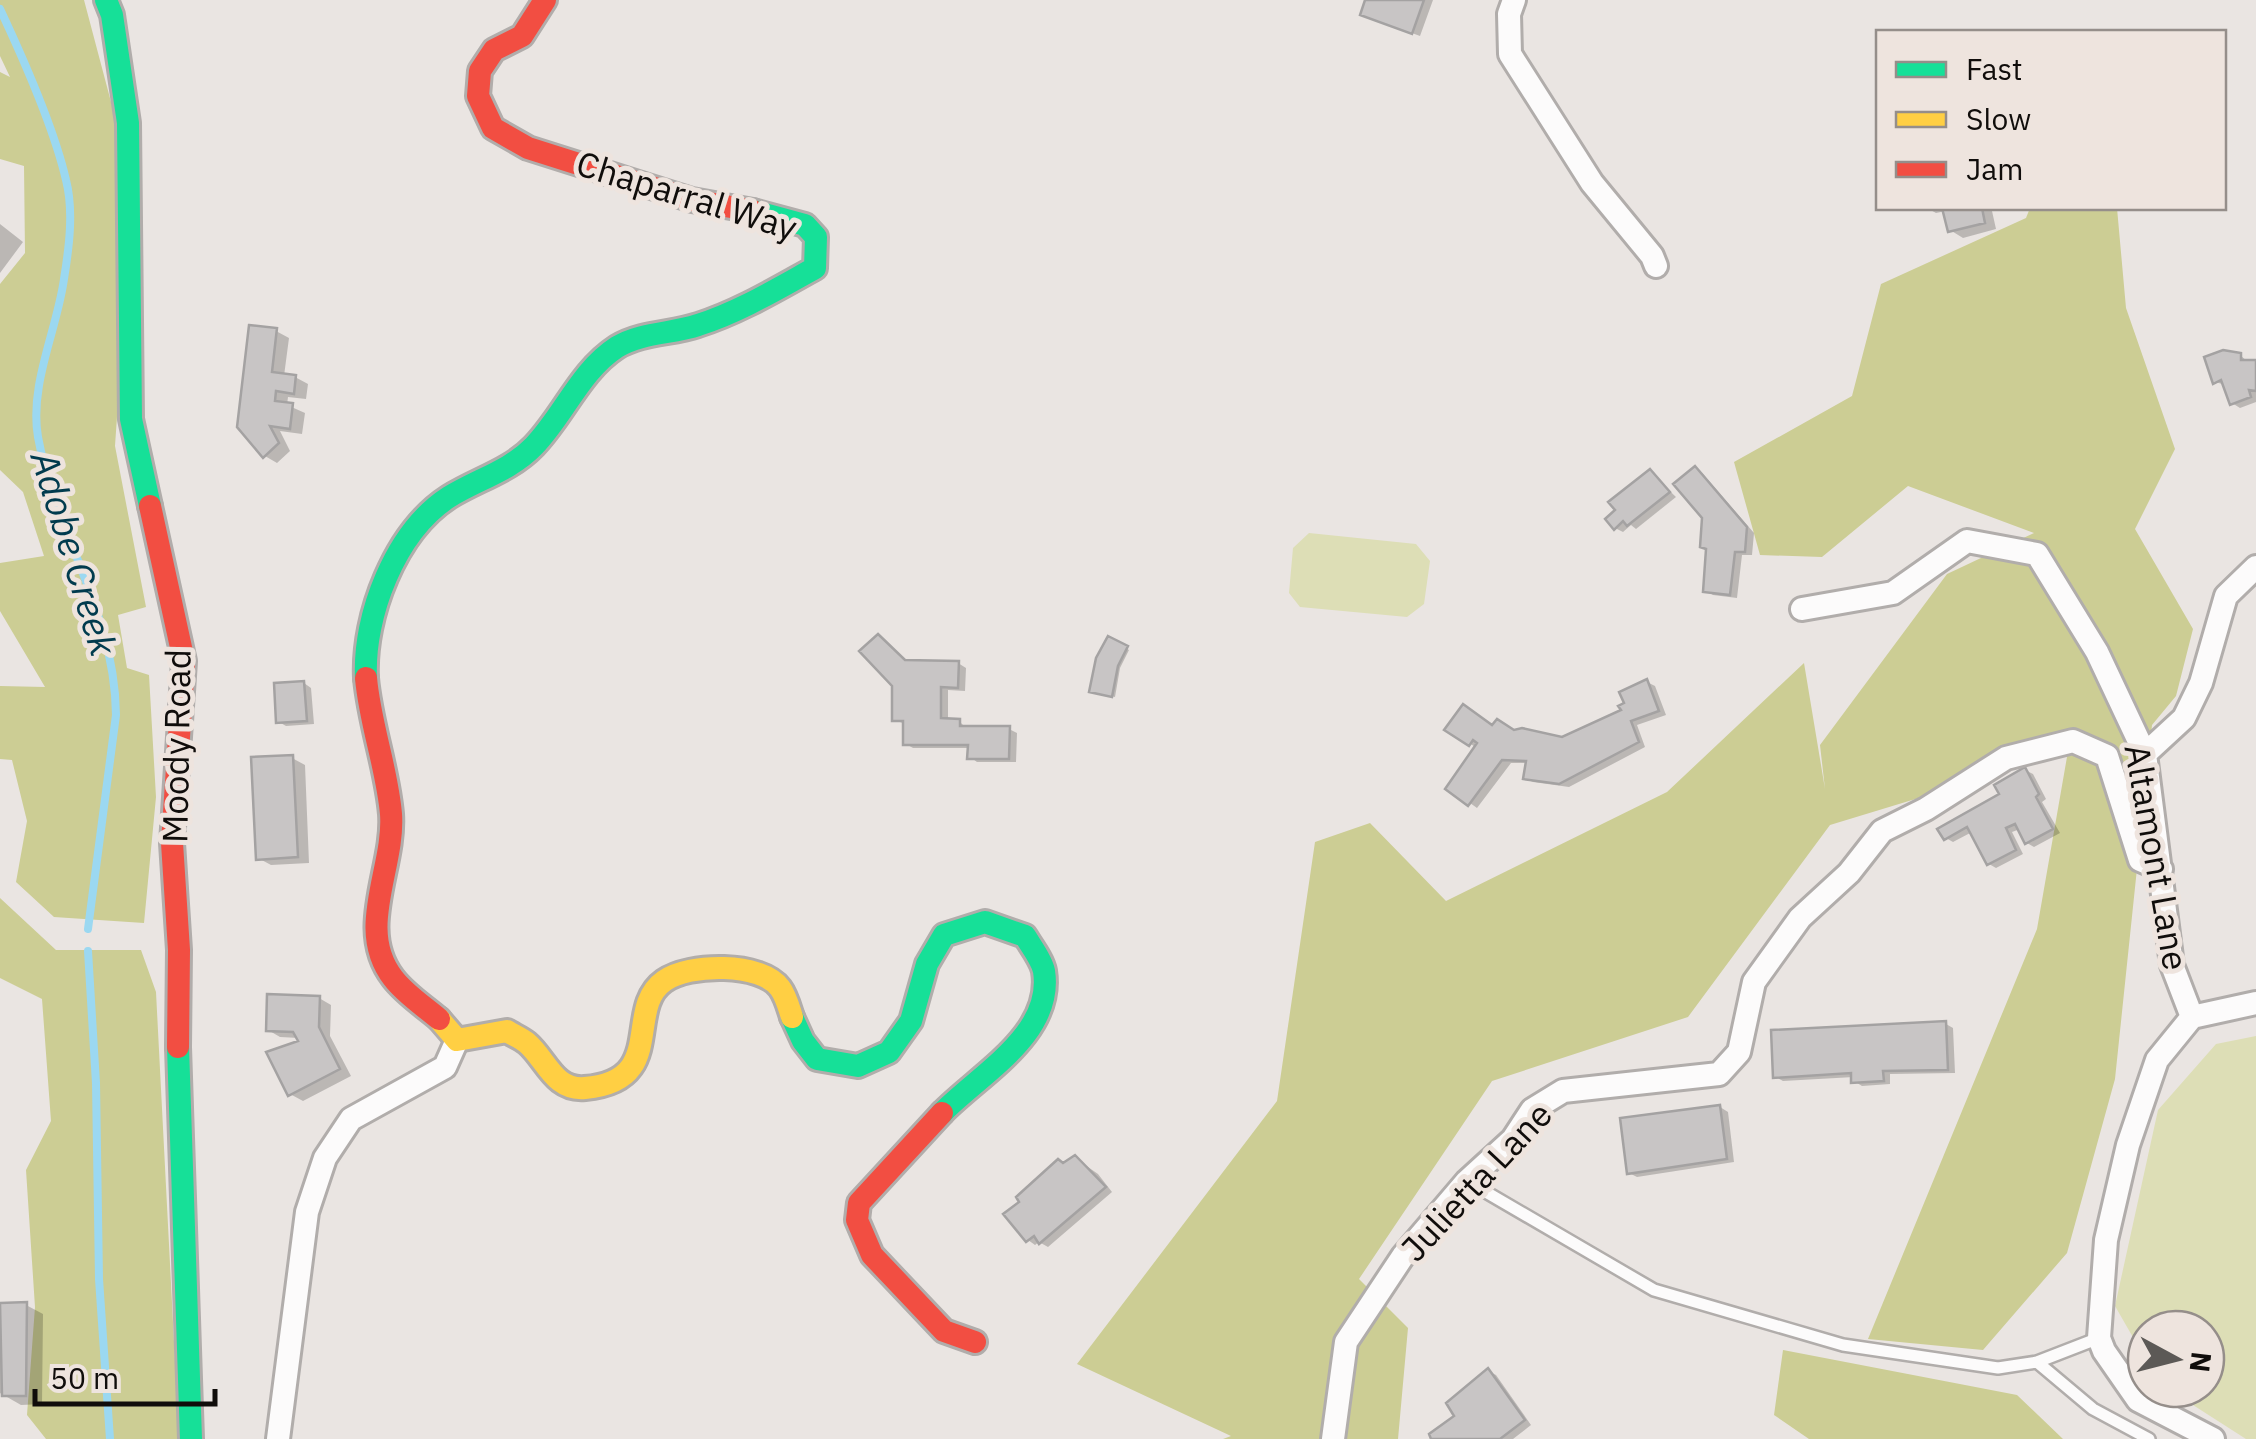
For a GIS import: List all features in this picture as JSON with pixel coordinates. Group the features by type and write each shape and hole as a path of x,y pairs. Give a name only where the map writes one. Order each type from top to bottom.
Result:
{"street":[{"name":"Moody Road","path":"106,0 112,15 128,123 131,419 184,660 172,843 179,950 178,1083 191,1439"},
{"name":"Chaparral Way","path":"457,1040 448,1025 420,1005 390,975 376,938 391,826 384,763 375,736 365,671 374,621 392,565 414,526 447,498 522,458 555,420 591,368 620,345 696,326 753,303 815,268 816,237 805,226 755,210 692,200 528,148 493,128 478,96 480,72 494,50 522,36 546,0"},
{"path":"1514,0 1509,14 1510,54 1592,184 1656,266"},
{"name":"Altamont Lane","path":"1802,610 1893,592 1967,541 2038,554 2097,652 2144,754 2172,965 2192,1017"},
{"path":"2144,754 2184,718 2201,682 2226,596 2256,567"},
{"name":"Julietta Lane","path":"1334,1439 1346,1342 1403,1256 1467,1181 1513,1138 1532,1110 1563,1091 1719,1074 1738,1052 1754,982 1800,918 1849,873 1882,831 1926,809 2006,758 2073,741 2107,756 2140,860 2161,869"},
{"path":"278,1439 307,1212 326,1158 351,1119 445,1067 457,1040 506,1031 528,1044 554,1078 581,1089 615,1080 638,1059 650,1002 663,981 702,968 750,970 778,986 803,1042 817,1059 858,1066 889,1052 911,1022 927,964 944,935 985,922 1024,936 1044,968 1042,1012 1013,1049 962,1093 884,1174 859,1203 857,1220 872,1255 944,1331 976,1342"},
{"path":"2212,1439 2138,1400 2104,1351 2100,1338 2106,1240 2128,1145 2157,1060 2192,1017 2256,1002"}],"lane":[{"path":"1467,1181 1654,1290 1844,1345 1998,1368 2037,1362 2100,1338"},
{"path":"2037,1362 2093,1409 2149,1439"}],"green space":[{"path":"0,0 84,0 133,185 115,446 146,607 118,615 127,668 149,675 156,797 144,923 54,917 16,882 27,821 12,760 0,759 0,686 45,687 0,611 0,563 44,556 23,492 0,470 0,284 25,253 24,166 0,159 0,72 10,77 0,56"},
{"path":"2029,210 2117,210 2126,308 2175,449 2135,529 2193,629 2176,696 2152,725 2115,1079 2067,1253 1983,1350 1868,1339 2037,929 2071,734 1922,797 1830,825 1688,1017 1492,1081 1359,1279 1408,1328 1398,1439 1223,1439 1231,1436 1077,1364 1277,1101 1315,842 1370,823 1446,901 1667,792 1804,663 1825,789 1820,745 1947,574 2034,533 1908,486 1822,557 1760,555 1734,462 1852,396 1881,284 2026,218"},
{"path":"1309,533 1416,544 1430,561 1424,604 1407,617 1300,607 1289,593 1293,548"},
{"path":"0,898 56,950 141,950 156,992 179,1439 46,1439 27,1415 35,1307 26,1170 51,1121 42,999 0,978"},
{"path":"2256,1036 2256,1439 2246,1439 2199,1409 2226,1409 2226,1309 2126,1309 2126,1325 2115,1306 2158,1110 2216,1044"},
{"path":"1783,1350 2017,1395 2063,1439 1809,1439 1774,1415"}],"building":[{"path":"1365,0 1424,0 1412,34 1360,15"},
{"path":"1942,210 1982,210 1985,223 1948,232"},
{"path":"249,325 277,328 272,372 296,375 294,394 276,391 275,401 293,403 290,429 270,426 279,443 263,458 237,427"},
{"path":"2223,350 2241,353 2241,360 2256,360 2256,391 2249,390 2251,397 2230,405 2221,380 2213,384 2204,357"},
{"path":"1695,466 1747,527 1745,552 1735,552 1730,595 1703,592 1706,549 1700,547 1702,518 1673,484"},
{"path":"1650,469 1670,492 1627,526 1623,521 1614,530 1605,519 1615,510 1608,502"},
{"path":"878,634 905,660 959,661 958,688 941,687 941,718 960,719 960,726 1010,726 1009,759 967,759 968,745 903,745 903,721 892,721 892,686 859,651"},
{"path":"1108,636 1128,646 1118,666 1112,697 1089,692 1096,658"},
{"path":"1647,679 1659,711 1631,721 1639,742 1559,784 1523,779 1526,761 1502,760 1468,806 1445,789 1477,743 1473,740 1469,746 1444,730 1463,704 1492,725 1497,719 1514,730 1522,728 1562,737 1621,710 1618,706 1624,703 1619,692"},
{"path":"304,681 307,721 276,723 274,683"},
{"path":"293,755 298,857 256,860 251,757"},
{"path":"2025,767 2053,829 2025,844 2015,824 2006,828 2016,850 1987,865 1967,827 1944,840 1937,829 1999,794 1994,785"},
{"path":"267,994 320,996 319,1027 340,1069 288,1096 266,1052 298,1041 293,1032 266,1031"},
{"path":"1946,1021 1948,1070 1883,1071 1884,1081 1851,1083 1851,1073 1773,1078 1771,1030"},
{"path":"1720,1105 1727,1159 1627,1174 1620,1118"},
{"path":"1075,1155 1106,1187 1039,1244 1034,1236 1026,1242 1003,1214 1058,1159 1063,1163"},
{"path":"27,1302 26,1396 2,1396 0,1303"},
{"path":"1488,1368 1525,1420 1500,1439 1431,1439 1429,1434 1454,1416 1446,1403"}],"waterway":[{"name":"Adobe Creek","path":"0,9 46,116 70,204 61,298 40,378 36,417 46,473 96,608 113,678 116,715 88,929"},
{"name":"Adobe Creek","path":"88,951 96,1083 99,1279 110,1439"}],"traffic: fast":[{"path":"106,0 112,15 128,123 131,419 150,506"},
{"path":"366,678 370,628 386,577 398,553 430,512 449,497 525,455 593,368 617,347 637,338 713,320 815,268 816,237 805,225 753,211"},
{"path":"792,1017 817,1059 858,1066 889,1052 911,1021 927,964 944,935 985,922 1025,936 1044,971 1044,994 1038,1014 1011,1051 942,1113"},
{"path":"178,1047 191,1439"}],"traffic: slow":[{"path":"439,1019 457,1040 507,1031 527,1043 558,1079 574,1088 585,1088 611,1083 627,1072 636,1058 653,993 675,975 707,968 757,973 780,988 792,1017"}],"traffic: jam":[{"path":"545,0 522,36 494,50 480,71 478,96 493,128 528,148 692,200 753,211"},
{"path":"150,506 184,661 172,843 179,950 178,1047"},
{"path":"366,678 391,814 377,939 393,978 439,1019"},
{"path":"942,1113 859,1203 857,1220 872,1255 944,1331 975,1342"}]}
